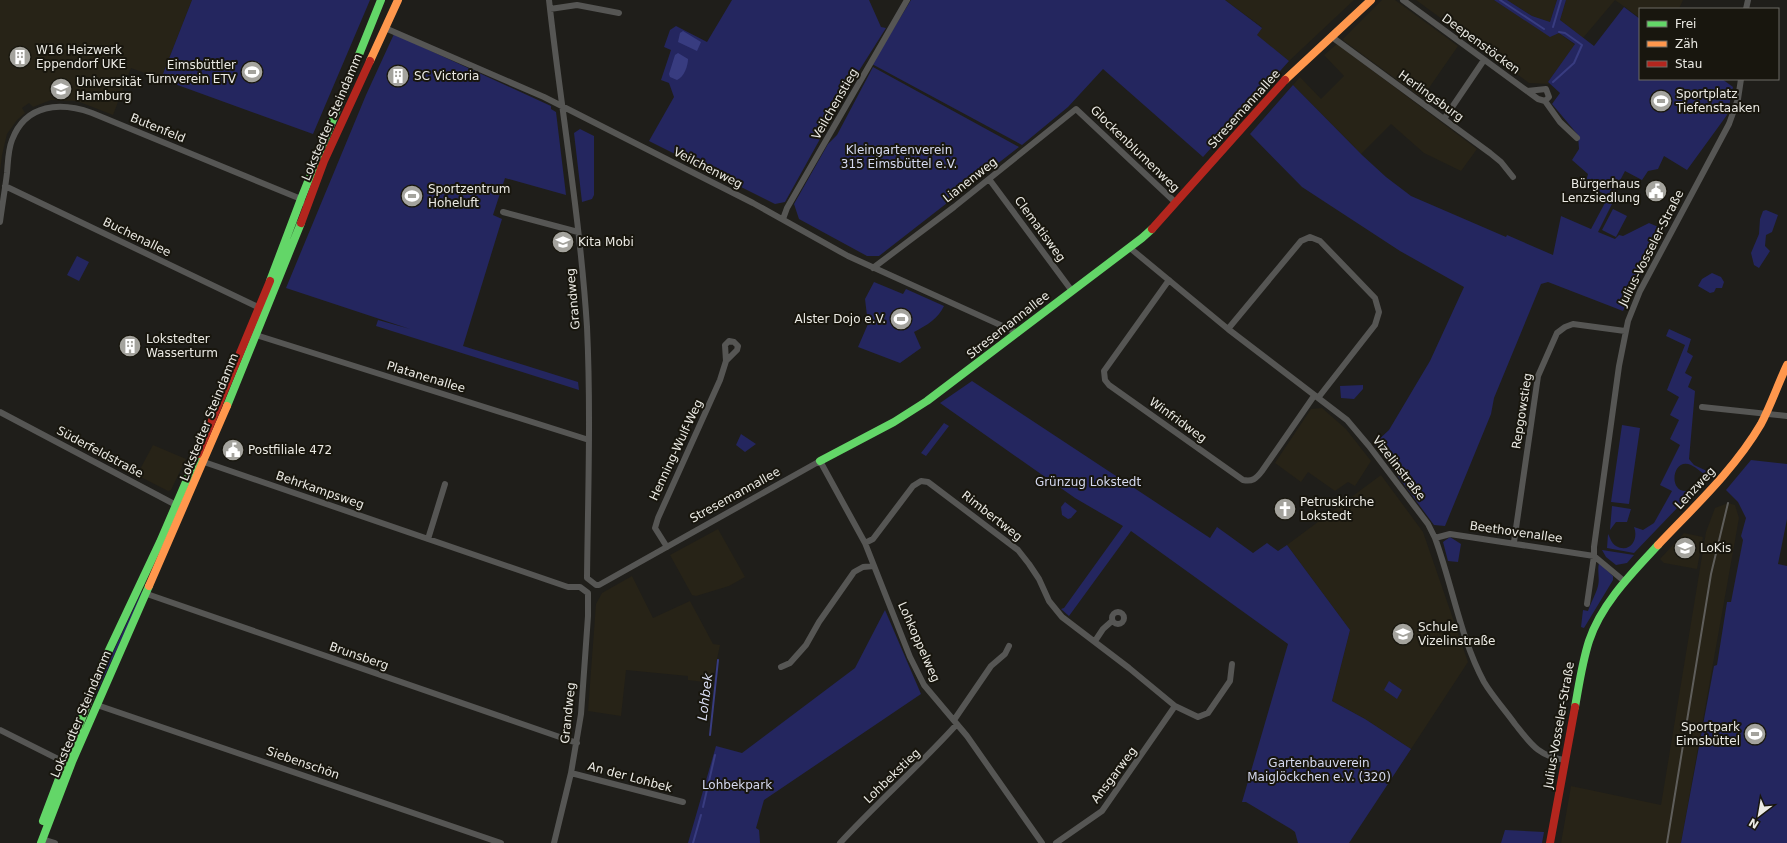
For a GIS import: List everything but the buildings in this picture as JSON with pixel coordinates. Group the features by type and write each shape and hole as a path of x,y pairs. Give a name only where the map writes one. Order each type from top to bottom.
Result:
{"main road":[{"name":"Lokstedter Steindamm","path":"40,842 64,762 102,665 142,582 260,308 301,199 381,0"},
{"name":"Lokstedter Steindamm","path":"40,842 97,705 181,519 306,212 324,161 398,0"},
{"name":"Stresemannallee","path":"820,461 894,422 927,401 1130,248 1151,230 1176,203 1289,76 1371,0"},
{"name":"Lenzweg","path":"1602,614 1624,581 1727,472 1754,434 1765,414 1787,365"},
{"name":"Julius-Vosseler-Straße","path":"1550,843 1584,658 1589,640 1602,614"}],"street":[{"name":"Grandweg","path":"549,0 578,232 586,327 589,440 587,578 596,585"},
{"name":"Veilchenstieg","path":"783,219 787,208 907,0"},
{"name":"Deepenstöcken","path":"1403,0 1538,99 1545,101 1560,122 1577,138"},
{"path":"550,9 577,5 619,13"},
{"name":"Veilchenweg","path":"385,28 544,97 783,219 873,268 1018,332"},
{"name":"Herlingsburg","path":"1332,37 1496,158 1513,177"},
{"path":"1444,119 1484,60"},
{"name":"Julius-Vosseler-Straße","path":"1587,604 1625,330 1640,291 1729,124 1738,99 1742,80"},
{"name":"Deepenstöcken","path":"1528,91 1546,90 1549,97 1545,101"},
{"name":"Butenfeld","path":"0,222 10,149 16,132 32,115 49,107 61,106 75,107 92,113 301,199"},
{"name":"Lianenweg","path":"873,268 990,179 1076,109 1079,110"},
{"name":"Glockenblumenweg","path":"1079,110 1176,203"},
{"name":"Clematisweg","path":"990,179 1072,291"},
{"name":"Buchenallee","path":"5,186 260,308"},
{"path":"301,199 306,212"},
{"path":"503,212 578,232"},
{"path":"1228,329 1300,241 1310,237 1320,241 1375,298 1379,312 1375,324 1316,397"},
{"name":"Vizelinstraße","path":"1130,248 1228,329 1347,420 1370,446 1428,524 1435,538 1458,611 1484,681 1533,745 1542,754 1565,760"},
{"name":"Winfridweg","path":"1169,280 1104,371 1105,380 1109,385 1242,480 1249,481 1255,479 1262,472 1316,397"},
{"name":"Repgowstieg","path":"1514,542 1538,376 1554,338 1565,327 1573,324 1625,330"},
{"name":"Platanenallee","path":"256,335 589,440"},
{"name":"Henning-Wulf-Weg","path":"667,547 655,528 658,518 720,380 726,361"},
{"path":"1702,407 1787,416"},
{"name":"Süderfeldstraße","path":"0,412 176,504"},
{"name":"Lohkoppelweg","path":"820,461 865,543 910,657 924,685 934,699 956,722 1042,843"},
{"name":"Stresemannallee","path":"596,585 820,461"},
{"name":"Behrkampsweg","path":"204,462 568,587 580,586"},
{"name":"Rimbertweg","path":"865,543 873,539 913,486 921,481 928,482 1018,550 1039,579 1049,601 1062,617 1095,641 1175,706 1198,716 1208,713 1230,681 1232,664"},
{"path":"428,539 444,484"},
{"path":"176,504 181,519"},
{"name":"Beethovenallee","path":"1435,538 1450,534 1514,542 1594,556"},
{"path":"1594,556 1624,581"},
{"path":"781,667 790,663 806,645 819,622 854,572 863,567 874,566"},
{"path":"142,582 147,594"},
{"name":"Grandweg","path":"554,843 571,773 581,714 588,616 588,593 580,586"},
{"name":"Brunsberg","path":"147,594 577,743"},
{"path":"1095,641 1103,629 1112,621"},
{"path":"956,722 991,666 1005,654 1009,646"},
{"name":"Siebenschön","path":"97,705 501,843"},
{"name":"Ansgarweg","path":"1056,843 1102,811 1175,706"},
{"name":"Lohbekstieg","path":"840,843 928,757 956,722"},
{"path":"0,730 64,762"},
{"name":"An der Lohbek","path":"571,773 683,802"},
{"path":"40,842 55,843"}],"shaded area":[{"name":"Universität Hamburg","path":"0,0 192,0 161,79 131,68 113,115 77,101 51,100 33,107 29,103 22,108 25,113 17,120 7,134 0,172"},
{"path":"1225,0 1354,0 1289,61 1256,35 1262,27"},
{"path":"1382,0 1395,0 1458,46 1422,98 1343,39"},
{"path":"1416,0 1494,0 1559,33 1575,45 1548,82 1549,84 1529,83"},
{"path":"1507,0 1557,0 1550,22 1532,16"},
{"path":"1566,0 1615,0 1583,38 1560,20"},
{"path":"1615,0 1683,0 1679,8 1639,8 1639,17"},
{"path":"683,31 701,42 697,51 678,42 680,33"},
{"path":"1337,44 1477,149 1461,171 1424,153 1391,124 1361,154 1293,85 1300,77 1321,99 1344,76 1324,55"},
{"path":"678,53 688,59 685,71 677,80 670,77 669,74 675,55"},
{"path":"1322,408 1346,429 1371,461 1355,486 1348,482 1335,491 1308,472 1301,482 1275,463 1311,409"},
{"path":"153,445 186,459 171,490 168,491 137,475"},
{"name":"Schule Vizelinstraße","path":"1381,475 1423,532 1468,662 1411,749 1365,719 1332,701 1350,630 1287,545"},
{"path":"1728,503 1735,505 1739,518 1681,843 1561,843 1571,786 1661,805 1706,532 1715,508"},
{"path":"718,529 745,577 729,586 696,596 692,595 670,555"},
{"name":"LoKis","path":"1684,533 1703,537 1697,569 1664,563 1660,559"},
{"path":"632,576 653,618 690,601 713,644 720,645 712,683 688,680 688,676 626,670 621,716 588,711 596,604 602,593"}],"green space":[{"name":"Eimsbüttler Turnverein ETV","path":"192,0 370,0 313,134 161,79"},
{"path":"732,0 869,0 881,27 886,28 850,85 785,202 775,204 649,141 674,97 669,83 661,80 671,50 664,47 670,30 676,26 707,42"},
{"path":"911,0 1225,0 1262,28 1257,35 1289,61 1203,157 1103,69 1068,107 1022,145 872,64"},
{"path":"1494,0 1507,0 1532,16 1550,22 1557,0 1566,0 1560,20 1594,46 1624,7 1639,18 1639,80 1723,80 1733,87 1727,115 1687,170 1664,156 1658,169 1648,171 1642,180 1625,171 1614,192 1605,194 1585,185 1588,174 1572,160 1579,149 1578,135 1552,104 1560,93 1548,82 1575,44 1559,33 1550,37"},
{"name":"Sportzentrum Hoheluft","path":"394,34 551,106 551,109 556,112 566,195 505,178 493,215 502,219 463,346 578,382 579,390 376,326 378,320 410,329 286,288 366,95"},
{"name":"Kleingartenverein 315 Eimsbüttel e.V.","path":"873,67 1019,147 879,256 867,256 799,219 794,204 828,144 837,135"},
{"path":"1293,85 1362,155 1386,177 1411,196 1506,237 1507,235 1553,255 1561,216 1591,229 1607,199 1612,204 1598,232 1615,239 1619,235 1623,236 1649,223 1663,229 1652,252 1645,256 1642,264 1644,268 1623,311 1548,282 1541,284 1494,398 1491,414 1445,526 1434,525 1374,444 1389,430 1430,361 1464,287 1400,251 1302,187 1250,134"},
{"path":"580,129 594,136 594,195 592,199 582,202 574,133"},
{"path":"1613,209 1627,216 1616,237 1602,230"},
{"path":"1766,210 1778,215 1772,232 1766,235 1765,246 1770,251 1759,268 1754,265 1751,253 1759,234 1760,219 1763,211"},
{"path":"77,256 89,262 79,281 67,275"},
{"path":"1712,273 1721,277 1724,282 1722,288 1716,288 1714,292 1710,293 1698,286 1702,279"},
{"name":"Alster Dojo e.V.","path":"874,282 903,294 906,289 944,306 939,315 928,324 914,332 921,348 900,363 858,347 868,324 865,299"},
{"path":"1669,329 1691,339 1687,352 1693,356 1685,373 1692,377 1688,387 1695,391 1689,459 1694,465 1711,473 1707,476 1691,465 1684,464 1679,466 1674,477 1678,488 1683,491 1695,489 1700,483 1701,479 1704,480 1634,553 1607,548 1608,534 1614,545 1621,548 1629,547 1635,536 1634,527 1643,530 1654,523 1672,491 1660,485 1680,445 1670,439 1679,420 1670,415 1679,397 1667,390 1685,345 1666,336"},
{"name":"Gartenbauverein Maiglöckchen e.V. (320)","path":"972,381 1210,538 1217,527 1253,553 1267,543 1278,551 1287,545 1350,630 1332,701 1365,719 1411,749 1349,843 1298,843 1295,832 1291,829 1246,802 1242,802 1288,644 1131,531 1069,616 1061,609 1064,608 1123,526 1075,498 940,403"},
{"path":"1363,385 1363,389 1354,399 1341,398 1340,386"},
{"path":"944,423 949,426 926,456 921,453"},
{"path":"1622,425 1640,428 1629,504 1611,502"},
{"path":"741,434 756,444 745,452 736,445"},
{"path":"1751,460 1787,464 1787,519 1778,564 1787,566 1787,843 1681,843 1714,666 1717,665 1727,602 1731,602 1743,540 1741,536 1746,518 1738,502 1726,490"},
{"path":"1065,502 1077,511 1071,518 1068,519 1062,515 1061,507"},
{"path":"1612,506 1631,509 1627,522 1616,522 1610,530"},
{"path":"1450,537 1461,544 1458,562 1448,561 1443,542"},
{"path":"1602,550 1634,555 1627,563 1616,565 1606,557"},
{"path":"1599,563 1613,576 1613,580 1584,628 1581,627 1583,610 1588,611 1597,589 1599,583"},
{"path":"142,591 143,593 88,711 100,680"},
{"name":"Lohbekpark","path":"885,610 921,694 764,800 756,828 759,830 760,843 688,843 716,746 742,753 855,668"},
{"path":"1389,681 1402,690 1397,699 1384,690"},
{"path":"1505,830 1544,832 1542,843 1501,843"}],"waterway":[{"path":"1500,0 1544,29"},
{"path":"1553,27 1561,0"},
{"path":"1553,82 1574,63 1582,45 1565,33 1559,32"},
{"name":"Lohbek","path":"710,735 718,660"},
{"name":"Lohbek","path":"703,807 715,755"},
{"name":"Lohbek","path":"693,843 701,815"}],"railway":[{"path":"1667,843 1711,574 1728,503"}],"traffic: fast":[{"path":"270,281 301,199 381,0"},
{"path":"227,406 301,223"},
{"path":"820,461 894,422 927,401 1152,229"},
{"path":"43,821 102,665 160,542 198,454"},
{"path":"1575,707 1584,658 1594,627 1601,614 1618,590 1658,545"},
{"path":"41,843 72,762 149,586"}],"traffic: slow":[{"path":"370,61 398,0"},
{"path":"1285,80 1371,0"},
{"path":"1658,545 1713,488 1739,457 1765,417 1787,365"},
{"path":"149,586 227,406"}],"traffic: jam":[{"path":"301,223 324,161 370,61"},
{"path":"1152,229 1285,80"},
{"path":"198,454 270,281"},
{"path":"1550,843 1575,707"}],"place":[{"name":"W16 Heizwerk Eppendorf UKE","path":"20,57"},
{"name":"Eimsbüttler Turnverein ETV","path":"252,72"},
{"name":"SC Victoria","path":"398,76"},
{"name":"Universität Hamburg","path":"61,89"},
{"name":"Sportplatz Tiefenstaaken","path":"1661,101"},
{"name":"Bürgerhaus Lenzsiedlung","path":"1656,191"},
{"name":"Sportzentrum Hoheluft","path":"412,196"},
{"name":"Kita Mobi","path":"563,242"},
{"name":"Alster Dojo e.V.","path":"901,319"},
{"name":"Lokstedter Wasserturm","path":"130,346"},
{"name":"Postfiliale 472","path":"233,450"},
{"name":"Petruskirche Lokstedt","path":"1285,509"},
{"name":"LoKis","path":"1685,548"},
{"name":"Schule Vizelinstraße","path":"1403,634"},
{"name":"Sportpark Eimsbüttel","path":"1755,734"}],"park label":[{"name":"Grünzug Lokstedt","path":"1088,482"}]}
